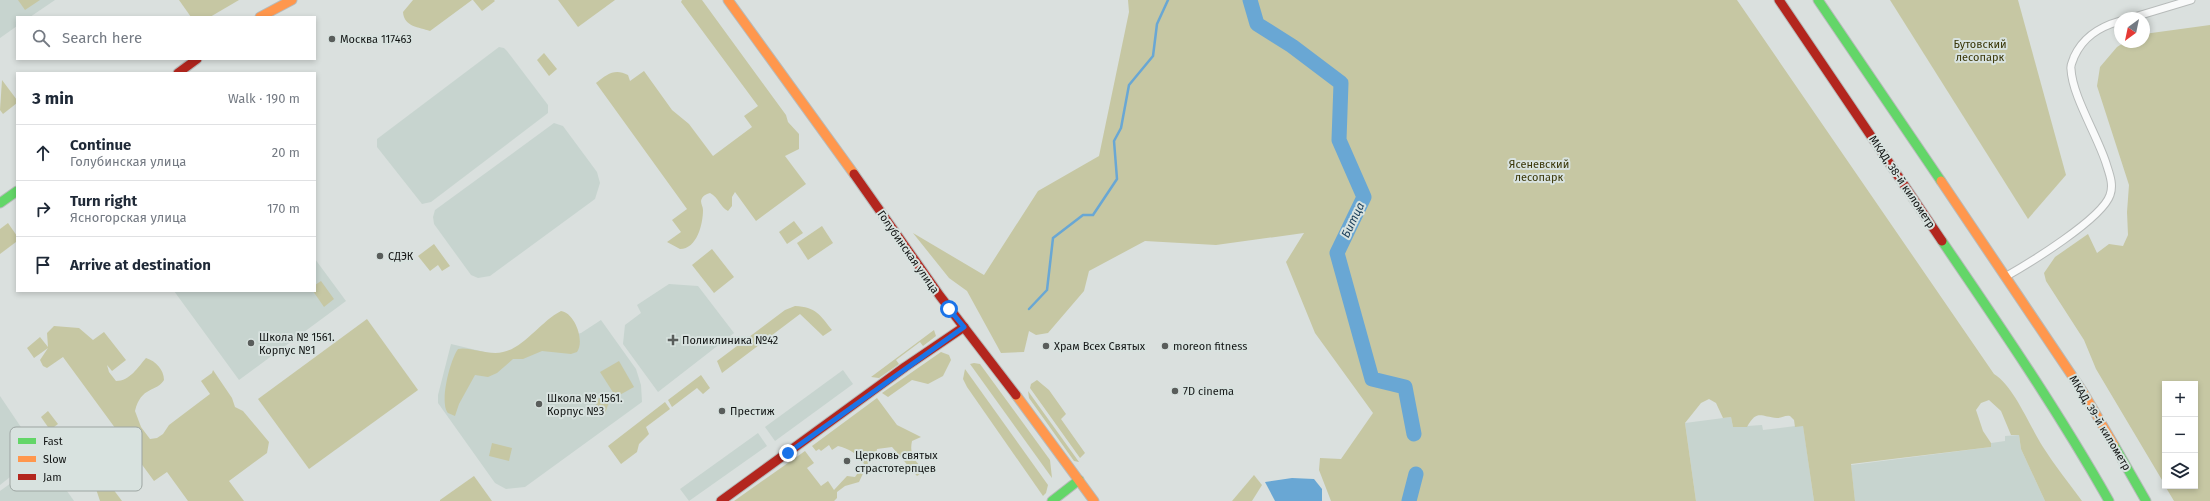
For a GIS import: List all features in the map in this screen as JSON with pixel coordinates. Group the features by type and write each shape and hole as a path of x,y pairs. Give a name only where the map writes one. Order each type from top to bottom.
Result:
{"main road":[{"path":"262,16 292,0"},
{"name":"Голубинская улица","path":"728,0 815,119 940,296 1094,501"},
{"name":"МКАД, 38-й километр","path":"1779,0 2025,364 2081,452 2109,501"},
{"path":"1818,0 2005,277"},
{"path":"179,72 197,60"},
{"path":"0,203 16,192"},
{"name":"МКАД, 39-й километр","path":"2005,277 2052,346 2109,435 2146,501"},
{"path":"721,501 964,327"},
{"path":"1052,501 1079,480"}],"street":[{"path":"2150,12 2192,0"},
{"path":"2005,277 2038,259 2090,218 2102,207 2110,195 2111,179 2098,139 2073,85 2070,67 2079,47 2093,32 2114,23"}],"shaded area":[{"path":"0,0 55,0 31,16 16,16 16,27 0,38"},
{"path":"499,47 504,48 507,51 548,105 548,113 431,202 422,204 377,147 377,139"},
{"path":"554,123 563,126 597,172 600,183 595,199 490,276 478,278 471,275 434,224 433,217 435,210"},
{"name":"Школа № 1561. Корпус №1","path":"316,260 346,301 239,380 175,292 316,292"},
{"name":"Поликлиника №42","path":"669,284 698,286 734,333 658,392 623,344 625,325 641,313 637,305"},
{"name":"Школа № 1561. Корпус №3","path":"601,320 636,369 641,385 642,402 525,487 506,489 495,483 438,403 438,395 451,344 497,355 581,333"},
{"path":"843,370 853,384 775,441 765,427"},
{"path":"0,396 21,427 10,427 10,477 0,485"},
{"path":"1731,417 1733,427 1762,425 1763,430 1803,425 1814,501 1696,501 1685,423"},
{"path":"758,433 767,446 689,501 680,489"},
{"path":"2019,435 2021,449 2045,501 1855,501 1851,465 1991,447 1991,443 2005,441 2005,436"},
{"path":"10,484 10,491 67,491 74,501 0,501 0,491"}],"green space":[{"path":"18,0 40,0 25,10"},
{"path":"179,0 239,0 212,16 190,16"},
{"path":"413,0 472,0 430,31 413,26 406,21 403,12"},
{"path":"473,0 494,0 495,1 482,11"},
{"path":"558,0 615,0 578,27"},
{"path":"682,0 702,0 786,115 788,122 799,134 799,149 785,156 806,184 756,221 735,192 732,197 732,206 728,211 713,195 710,193 706,195 701,201 703,216 698,235 691,245 680,249 667,242 681,232 672,220 687,209 596,83 615,72 628,75 630,81 644,71 672,110 689,124 713,156 752,127 744,116 758,106 681,2"},
{"name":"Ясеневский лесопарк","path":"1128,0 1737,0 1994,374 2015,397 2043,447 2082,501 2045,501 2021,449 2019,435 2011,435 2001,411 1989,400 1981,403 1976,410 1983,431 1991,443 1991,447 1851,464 1855,501 1814,501 1803,426 1795,427 1794,420 1790,416 1777,418 1760,415 1754,418 1747,427 1733,427 1731,417 1723,418 1716,403 1709,399 1701,403 1685,423 1696,501 1331,501 1319,470 1320,458 1341,459 1373,413 1315,333 1286,262 1304,233 1216,245 1145,241 1089,271 1084,291 1048,333 1036,335 1029,331 1024,352 1001,353 967,291 949,278 913,233 984,275 1038,191 1099,156 1129,12"},
{"name":"Бутовский лесопарк","path":"1890,0 2018,0 2066,175 2028,219"},
{"path":"2210,25 2210,501 2174,501 2167,489 2198,489 2198,381 2162,381 2162,480 2096,369 2084,340 2046,281 2044,273 2055,257 2088,234 2097,253 2109,244 2123,246 2128,235 2127,212 2129,185 2097,86 2100,67 2116,48 2150,48 2150,33"},
{"path":"544,53 557,69 549,76 537,60"},
{"path":"2,80 16,99 16,104 3,114 0,110"},
{"path":"794,221 803,233 787,244 779,232"},
{"path":"8,223 16,235 16,242 0,254 0,229"},
{"path":"822,226 833,243 808,260 797,243"},
{"path":"434,244 450,266 442,271 438,265 430,271 418,256"},
{"path":"712,249 734,277 714,293 692,265"},
{"path":"321,281 334,299 324,307 314,292 316,292 316,284"},
{"path":"795,306 813,310 821,316 832,330 823,336 800,314 722,373 717,361 785,310"},
{"path":"561,311 571,317 577,328 580,341 577,352 571,354 542,351 523,359 513,359 497,373 488,377 475,375 459,404 455,416 448,413 446,408 445,391 449,371 458,349 463,348 492,353 511,350 525,340 546,321"},
{"path":"367,319 418,390 309,469 258,399"},
{"path":"54,326 79,328 93,340 104,332 126,360 112,371 107,365 109,372 116,381 130,376 146,358 159,366 163,373 164,380 161,384 141,397 135,411 141,427 114,427 63,357 47,368 43,366 40,360 48,348 34,358 27,348 40,337 48,347 47,333"},
{"path":"934,330 936,336 923,346 920,342 896,360 899,364 879,378 871,377"},
{"path":"941,352 949,355 951,360 943,376 928,384 912,380 888,397 882,393"},
{"path":"619,361 634,387 616,397 600,372"},
{"path":"970,364 980,364 1050,460 1052,478"},
{"path":"965,369 1048,485 1046,493 1043,496 967,387 963,379"},
{"path":"213,370 232,398 235,407 243,411 269,442 267,453 229,481 244,501 188,501 167,472 154,481 142,465 142,428 150,439 157,438 163,434 169,425 210,394 201,381 212,373"},
{"path":"701,375 710,388 703,394 697,388 672,407 668,400"},
{"path":"1037,380 1049,390 1066,414 1061,419 1085,453 1080,458 1030,388 1031,384"},
{"path":"1028,391 1079,462 1074,461 1029,398"},
{"path":"601,393 611,397 604,416 593,412"},
{"path":"877,398 897,425 921,437 912,441 911,446 914,458 925,470 917,476 892,447 877,449 876,454 868,463 859,482 845,486 837,492 837,498 834,501 734,501 805,451 814,463 807,468 821,486 828,481 834,490 847,476 855,477 864,464 853,452 838,446 832,450 829,445 821,451 819,449 816,451 812,446"},
{"path":"665,402 670,409 646,427 649,434 639,444 637,452 621,464 608,446"},
{"path":"48,411 58,424 54,427 48,427 41,417"},
{"path":"492,443 512,448 509,461 489,456"},
{"path":"1254,475 1262,485 1252,501 1232,501"},
{"path":"474,476 492,501 440,501 440,500"},
{"path":"97,491 114,491 122,501 100,501"}],"water":[{"path":"1292,478 1314,479 1322,489 1322,501 1275,501 1265,482"}],"waterway":[{"path":"1029,309 1047,290 1053,238 1083,215 1093,215 1117,179 1114,141 1121,128 1129,85 1153,56 1157,24 1168,0"},
{"name":"Битца","path":"1250,0 1257,24 1292,46 1341,83 1339,140 1364,197 1337,253 1372,379 1405,387 1414,434"},
{"name":"Битца","path":"1409,501 1416,474"}],"traffic: fast":[{"path":"1818,0 1941,181"},
{"path":"0,203 16,192"},
{"path":"1942,241 2070,434 2109,501"},
{"path":"2114,445 2146,501"},
{"path":"1052,501 1079,480"}],"traffic: slow":[{"path":"262,16 292,0"},
{"path":"728,0 854,174"},
{"path":"1941,181 2083,392 2114,445"},
{"path":"1016,395 1094,501"}],"traffic: jam":[{"path":"1779,0 1942,241"},
{"path":"179,72 196,60"},
{"path":"854,174 940,296 1016,395"},
{"path":"721,501 905,367 964,327"}],"place":[{"name":"Москва 117463","path":"332,39"},
{"name":"СДЭК","path":"380,256"},
{"name":"Поликлиника №42","path":"673,340"},
{"name":"Школа № 1561. Корпус №1","path":"251,343"},
{"name":"Храм Всех Святых","path":"1046,346"},
{"name":"moreon fitness","path":"1165,346"},
{"name":"7D cinema","path":"1175,391"},
{"name":"Школа № 1561. Корпус №3","path":"539,404"},
{"name":"Престиж","path":"722,411"},
{"name":"Церковь святых страстотерпцев","path":"847,461"}],"route":[{"path":"788,453 905,367 964,327 949,309"}]}
